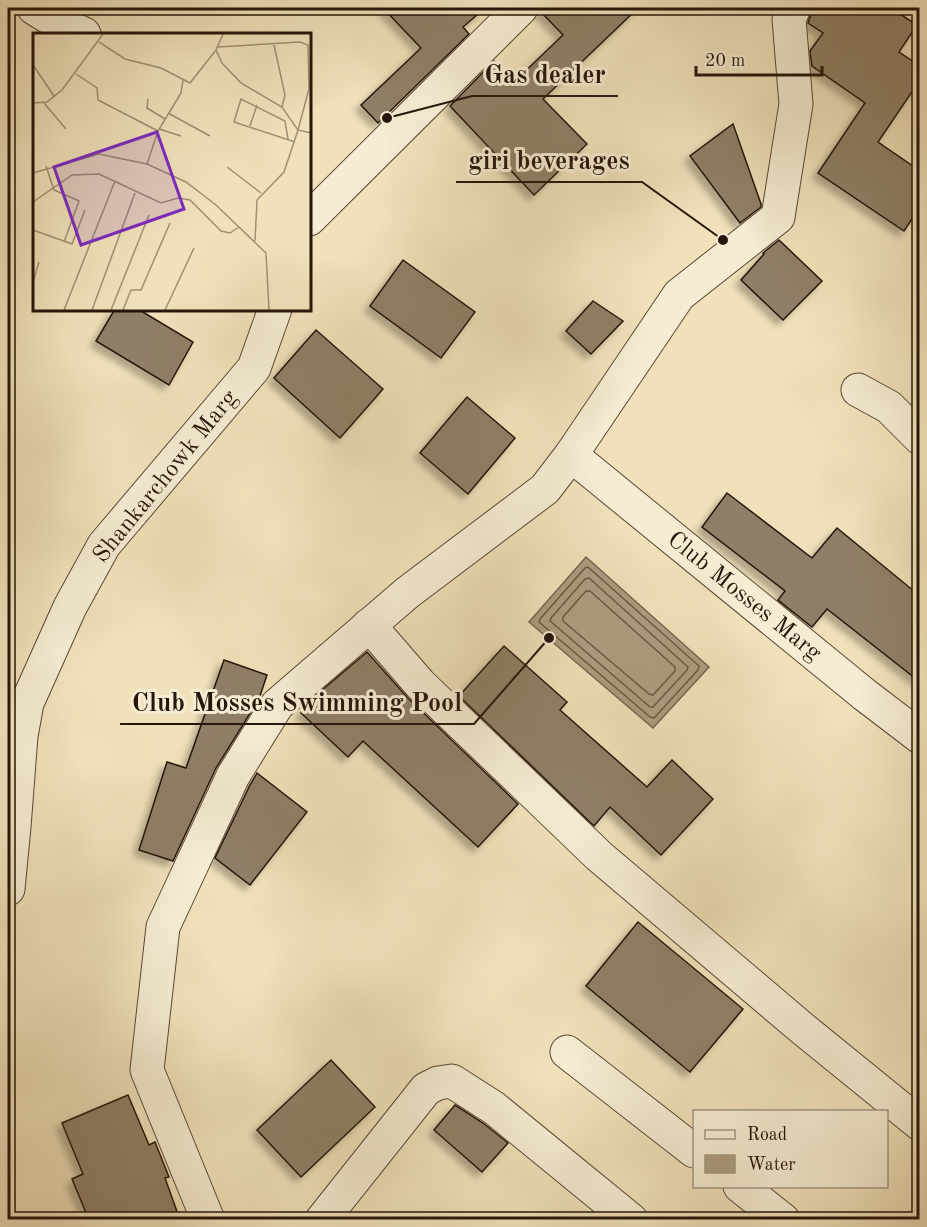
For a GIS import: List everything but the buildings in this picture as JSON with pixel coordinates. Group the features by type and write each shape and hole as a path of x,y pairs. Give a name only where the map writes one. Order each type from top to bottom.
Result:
{"street":[{"path":"34,8 82,33"},
{"path":"310,218 521,8"},
{"path":"208,1220 147,1070 163,927 233,776 277,705 407,593 545,489 571,455 678,296 778,217 796,104 789,19 794,8"},
{"name":"Shankarchowk Marg","path":"8,889 21,736 27,703 70,607 104,545 254,368 275,310"},
{"path":"858,390 889,407 920,438"},
{"name":"Club Mosses Marg","path":"571,455 856,688 920,737"},
{"path":"369,625 420,684 599,856 803,1029 920,1124"},
{"path":"567,1052 693,1150"},
{"path":"322,1220 426,1089 438,1083 452,1081 494,1108 631,1220"},
{"path":"743,1188 783,1220"}],"water":[{"path":"586,557 709,667 653,728 529,622"}],"place":[{"name":"Gas dealer","path":"387,118"},
{"name":"giri beverages","path":"723,240"},
{"name":"Club Mosses Swimming Pool","path":"549,638"}]}
